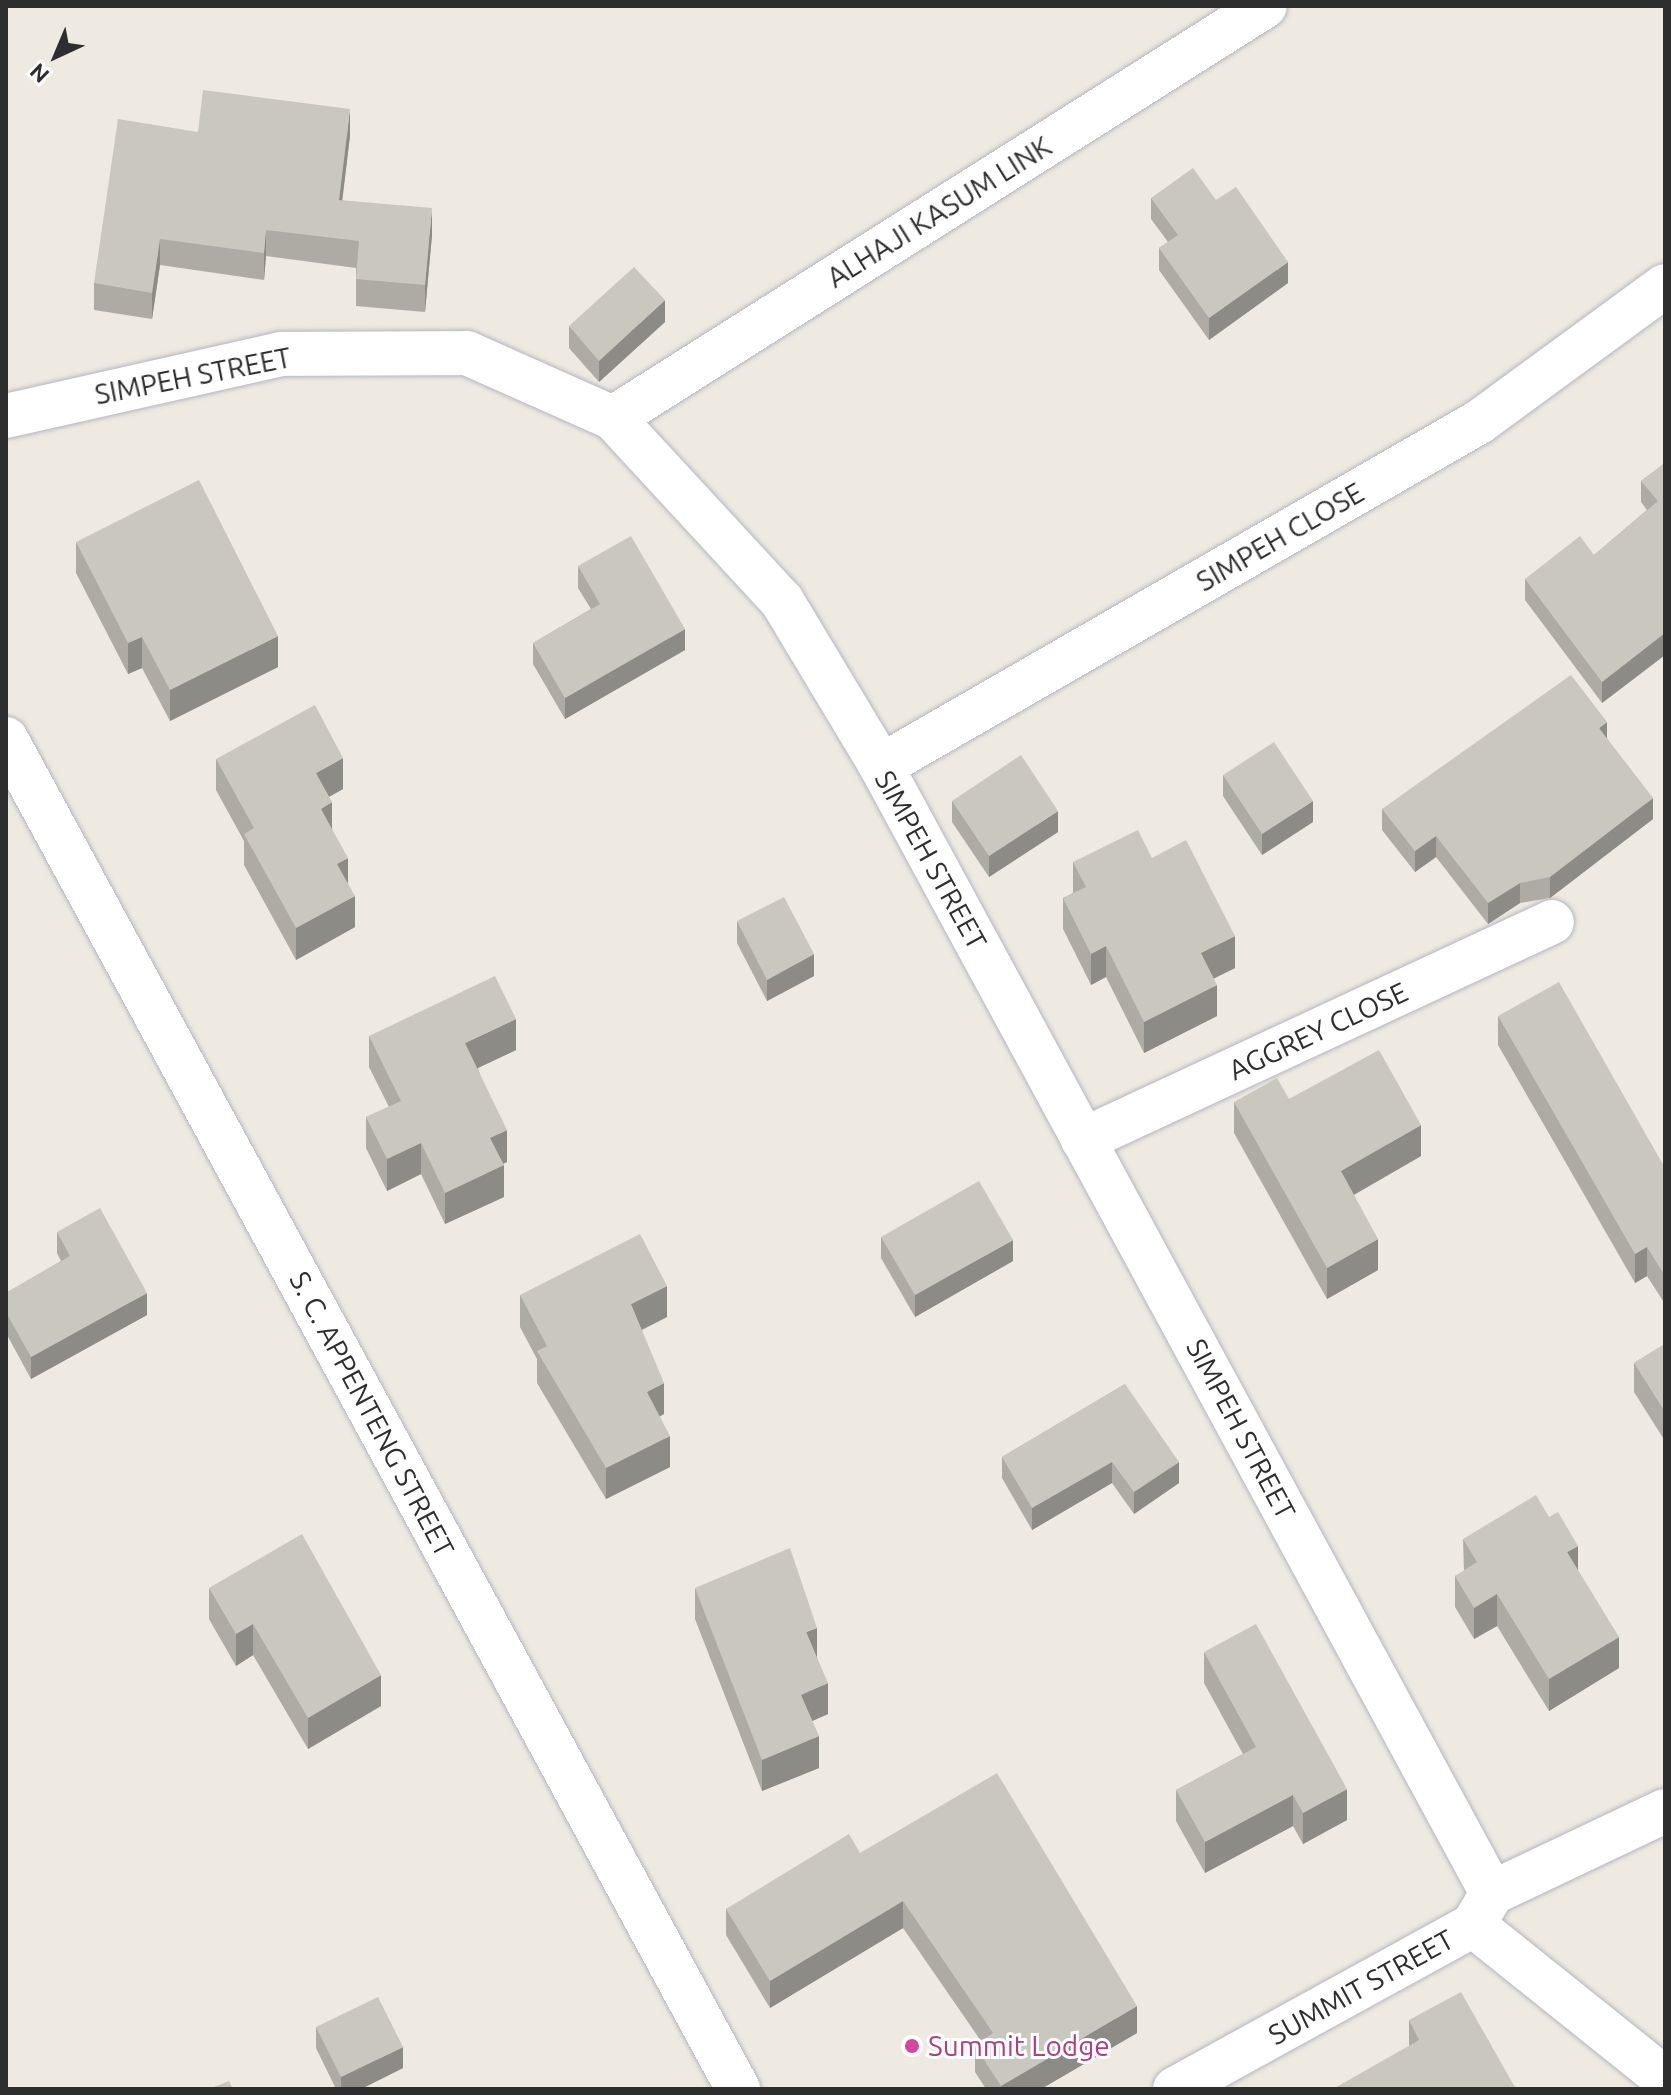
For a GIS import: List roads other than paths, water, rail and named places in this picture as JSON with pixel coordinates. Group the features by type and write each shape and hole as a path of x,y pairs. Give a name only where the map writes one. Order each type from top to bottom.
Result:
{"street":[{"name":"ALHAJI KASUM LINK","path":"613,418 1265,6"},
{"name":"SIMPEH CLOSE","path":"881,766 1479,422 1665,286"},
{"name":"SIMPEH STREET","path":"6,416 281,354 467,353 613,418 782,601 881,766 1083,1140 1483,1909"},
{"name":"S. C. APPENTENG STREET","path":"6,739 738,2089"},
{"name":"AGGREY CLOSE","path":"1083,1140 1552,922"},
{"name":"SUMMIT STREET","path":"1175,2089 1483,1909 1665,1811"},
{"path":"1483,1909 1665,2079"}],"place":[{"name":"Summit Lodge","path":"912,2046"}]}
